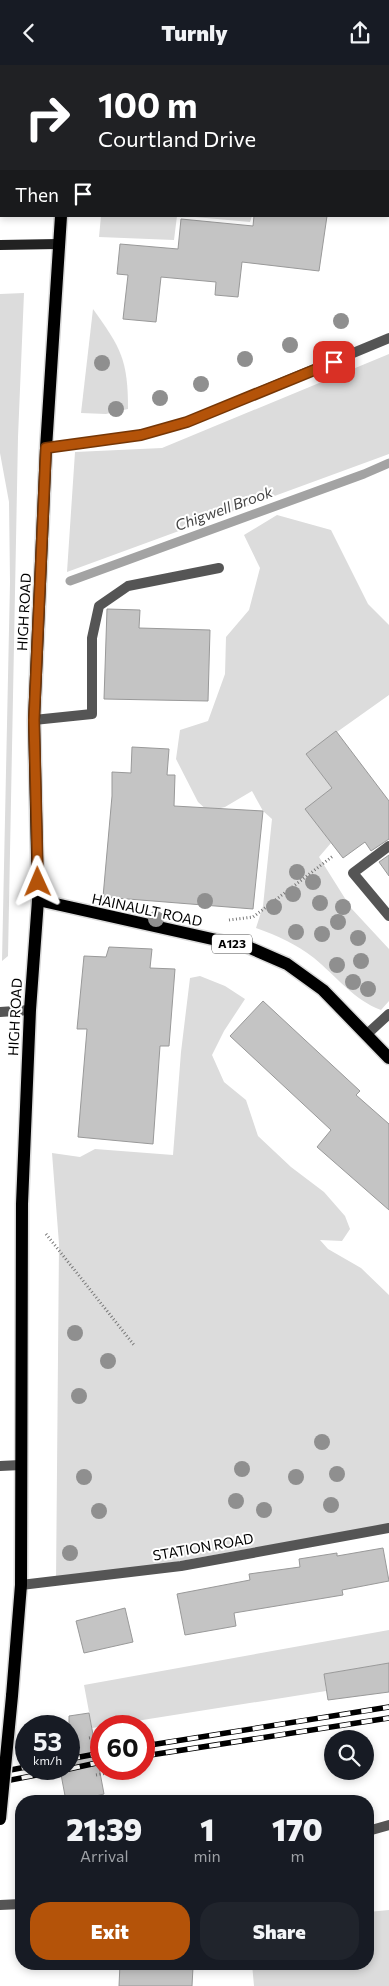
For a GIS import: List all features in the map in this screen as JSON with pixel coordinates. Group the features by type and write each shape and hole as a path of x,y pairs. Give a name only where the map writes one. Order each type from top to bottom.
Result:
{"main road":[{"name":"HIGH ROAD","path":"0,1819 21,1585 22,1204 30,1010 38,900 34,720 46,448 61,217"},
{"path":"0,245 58,244"},
{"name":"HAINAULT ROAD","path":"38,900 248,947 287,964 323,990 389,1058"}],"street":[{"path":"46,448 141,435 187,422 389,338"},
{"path":"34,720 92,714 92,638 99,605 128,585 219,568"},
{"path":"389,846 353,873 389,915"},
{"path":"0,1012 30,1010"},
{"path":"366,1035 389,1014"},
{"path":"0,1466 21,1465"},
{"name":"STATION ROAD","path":"21,1585 181,1566 389,1528"},
{"path":"374,1829 389,1825"},
{"path":"0,1905 15,1904"}],"path":[{"path":"219,941 224,921 253,917 333,856"},
{"path":"46,1234 134,1345"}],"shaded area":[{"path":"101,217 177,217 174,240 99,237"},
{"path":"195,217 252,217 250,222"},
{"path":"24,293 18,437 8,956 2,961 10,582 9,502 0,453 0,294"},
{"path":"93,309 110,334 121,355 128,392 128,409 106,414 81,413"},
{"path":"389,354 389,454 67,572 75,452 162,448"},
{"path":"277,515 331,530 368,604 389,625 389,695 306,754 332,788 306,809 331,843 319,857 351,908 389,949 389,1001 381,1010 371,1006 354,994 314,958 279,937 256,928 263,906 272,819 263,811 252,791 225,807 208,811 198,802 176,759 180,730 208,721 225,674 226,637 249,610 260,568 244,535"},
{"path":"200,976 225,986 245,999 224,1031 212,1055 224,1082 246,1100 258,1136 291,1167 324,1192 345,1216 350,1229 342,1241 320,1240 328,1249 361,1268 389,1295 389,1524 56,1583 59,1244 52,1153 80,1157 95,1149 173,1155 181,1052 190,978"},
{"path":"389,1630 389,1663 324,1674 326,1691 155,1718 155,1715 90,1715 90,1717 84,1685"},
{"path":"389,1910 389,1986 254,1986 253,1970 374,1970 374,1911"}],"building":[{"path":"254,217 327,217 319,271 242,262 238,297 215,295 216,282 161,277 156,322 123,319 128,275 117,274 120,244 178,249 181,219 253,226"},
{"path":"107,609 140,610 139,628 210,630 208,701 104,699"},
{"path":"336,731 389,801 389,839 371,851 365,842 343,858 305,809 332,788 306,754"},
{"path":"132,747 169,749 167,775 175,775 174,806 263,811 253,909 103,897 112,796 112,772 131,773"},
{"path":"389,855 389,876 379,862"},
{"path":"109,947 152,949 150,968 175,969 169,1046 160,1046 153,1144 78,1137 87,1029 77,1029 84,956 106,957"},
{"path":"263,1001 360,1091 356,1095 389,1124 389,1210 317,1147 331,1130 230,1036"},
{"path":"383,1548 389,1581 342,1590 343,1595 234,1613 236,1626 185,1635 177,1594 250,1580 249,1574 300,1567 299,1559 337,1553 337,1556"},
{"path":"125,1608 133,1642 84,1653 76,1621"},
{"path":"389,1663 389,1692 328,1700 324,1674"},
{"path":"89,1713 90,1780 101,1780 104,1794 65,1795 62,1780 80,1780 80,1715 76,1715"},
{"path":"120,1970 193,1970 192,1986 119,1986"}],"waterway":[{"name":"Chigwell Brook","path":"70,581 364,474 389,463"}],"railway":[{"path":"155,1744 389,1707"},
{"path":"155,1754 389,1718"},
{"path":"80,1757 90,1755"},
{"path":"80,1767 90,1764"},
{"path":"0,1772 15,1769"},
{"path":"0,1782 15,1779"}],"route":[{"path":"38,882 34,720 46,448 141,435 187,422 334,362"}]}
